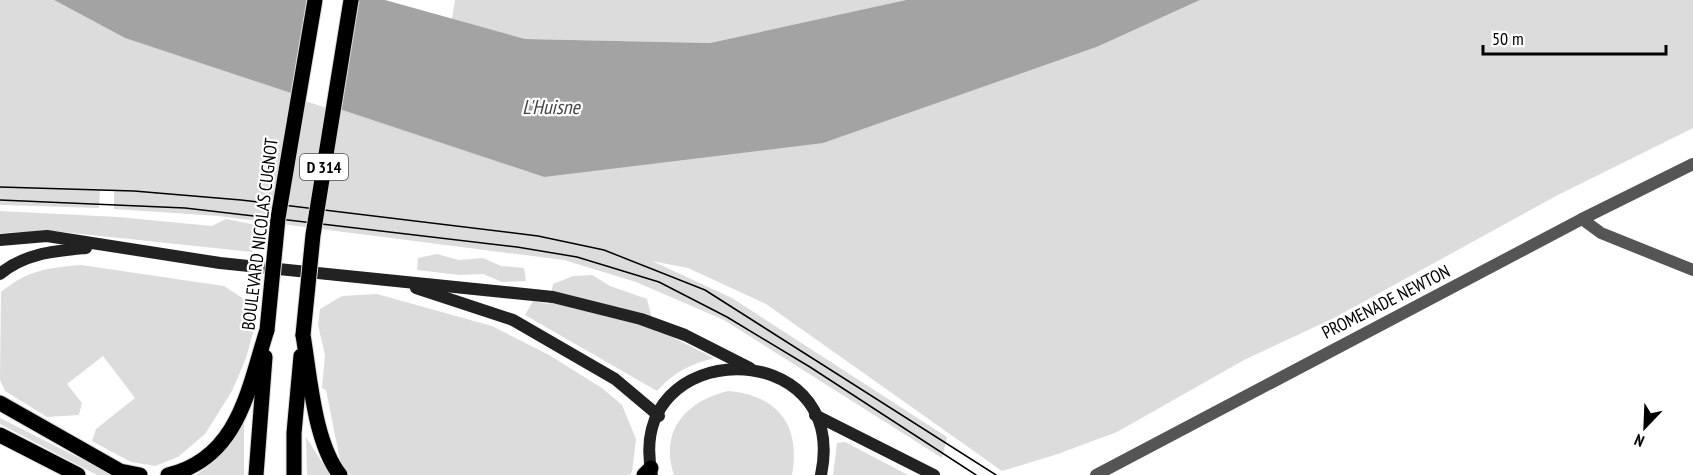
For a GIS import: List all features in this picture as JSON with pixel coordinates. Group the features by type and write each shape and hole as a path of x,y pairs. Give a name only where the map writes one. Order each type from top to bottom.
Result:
{"main road":[{"name":"BOULEVARD NICOLAS CUGNOT","path":"256,475 278,218 315,0"},
{"name":"D 314","path":"294,475 294,433 313,235 351,0"},
{"path":"168,475 187,471 221,446 239,417 267,330"},
{"name":"D 314","path":"303,335 322,437 333,467 340,475"},
{"path":"0,403 120,471 140,475"},
{"path":"0,435 78,475"}],"street":[{"name":"PROMENADE NEWTON","path":"1096,475 1582,219 1693,164"},
{"path":"1582,219 1601,233 1693,270"},
{"path":"0,240 47,236 220,263 564,299 641,319 674,331 750,368 774,376 799,394 815,415 823,441 821,475"},
{"path":"0,274 9,266 39,253 102,246"},
{"path":"395,281 513,320 607,374 659,416"},
{"path":"649,473 651,440 659,416 678,391 697,377 719,369 750,368"},
{"path":"815,415 934,475"}],"shaded area":[{"path":"0,0 54,0 125,38 544,177 1099,46 1200,0 1693,0 1693,128 1556,196 1334,318 1244,360 1117,432 1055,455 1002,471 766,304 688,268 652,261 732,298 947,437 942,458 724,320 636,282 564,260 218,216 114,209 114,191 100,191 99,208 0,205"},
{"path":"455,0 906,0 710,43 525,39 452,19"},
{"path":"0,211 118,217 212,226 226,219 256,225 252,252 53,231 0,233"},
{"path":"437,254 459,260 483,258 501,266 524,268 526,281 502,282 483,274 459,275 417,270 418,258"},
{"path":"81,265 224,286 247,301 256,322 246,358 232,391 205,434 178,457 155,466 131,462 92,441 96,429 135,398 103,356 67,384 82,403 79,415 47,417 5,391 0,380 1,292 20,279 38,271"},
{"path":"592,275 610,286 647,299 655,331 714,358 682,370 657,391 525,315 533,301 549,304 553,284 573,276"},
{"path":"377,294 492,326 549,355 602,388 622,405 636,439 632,472 629,475 350,475 341,465 326,390 322,388 325,355 318,325 320,309 342,296"},
{"path":"728,391 760,399 773,406 782,416 793,442 792,475 674,475 670,459 670,445 673,432 680,420 700,402"},
{"path":"0,418 113,475 97,475 0,424"},
{"path":"244,421 244,475 196,475 223,451"},
{"path":"306,437 330,475 307,475"},
{"path":"845,442 908,475 833,475 837,443"}],"water":[{"name":"L'Huisne","path":"54,0 385,0 525,39 710,43 906,0 1200,0 1099,46 823,143 544,177 125,38"}],"pier":[{"path":"315,0 351,0 333,110 299,99"}],"tram line":[{"path":"0,187 134,191 241,200 538,236 604,250 705,290 996,475"},
{"path":"0,200 185,208 517,247 577,257 659,282 727,317 810,367 976,475"}]}
